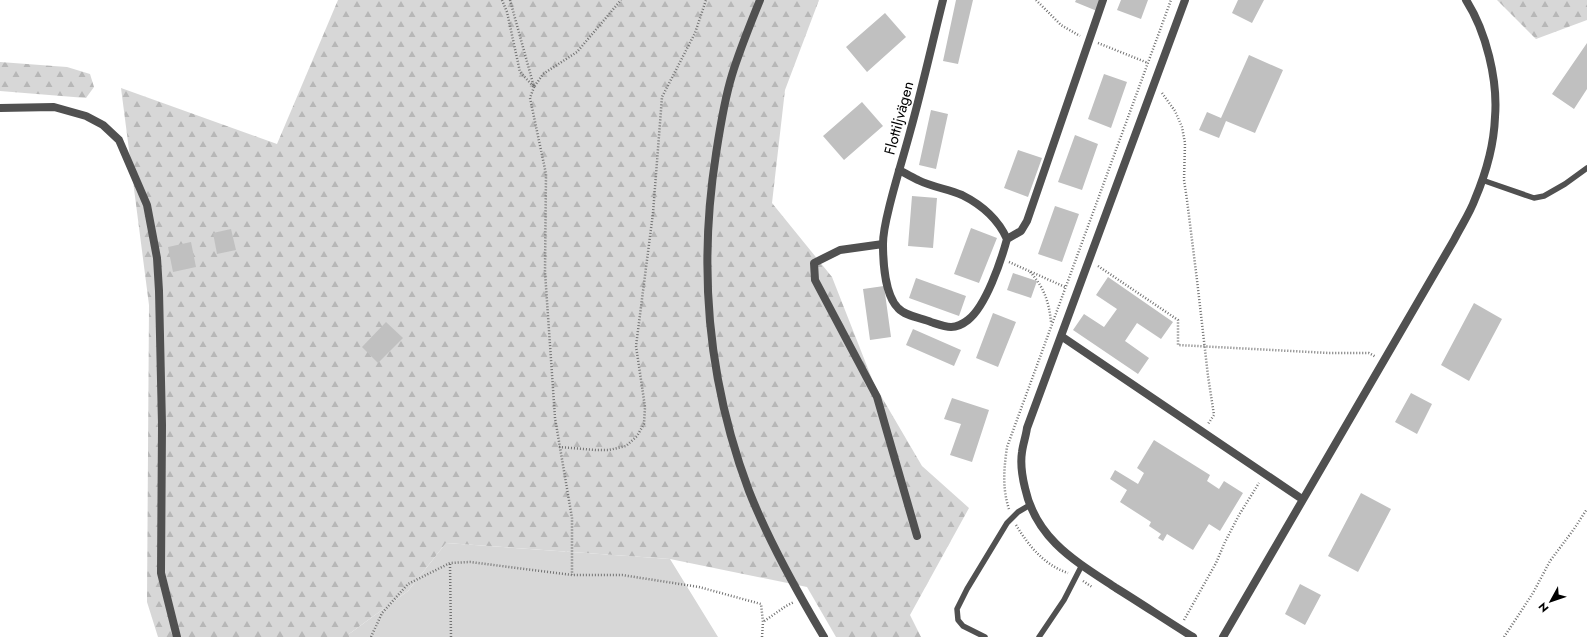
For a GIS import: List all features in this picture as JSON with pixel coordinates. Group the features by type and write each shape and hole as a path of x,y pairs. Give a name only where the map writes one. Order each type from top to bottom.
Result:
{"street":[{"path":"760,0 745,36 732,76 720,128 708,221 707,263 709,315 714,362 722,404 749,491 780,561 824,637"},
{"name":"Flottiljvägen","path":"883,244 884,229 916,111 943,0"},
{"path":"1007,239 1021,231 1027,221 1103,0"},
{"path":"1185,0 1088,260 1028,428 1022,451 1021,472 1034,516 1044,532 1057,546 1082,565 1193,637"},
{"path":"1223,637 1454,240 1475,200 1490,156 1496,116 1493,74 1482,33 1469,1"},
{"path":"0,108 54,107 86,116 103,126 119,140 147,205 157,258 160,291 162,425 161,573 177,637"},
{"path":"899,170 918,180 962,196 977,205 992,215 1002,227 1007,239 1001,258 980,307 968,320 957,326 948,328 898,309 892,300 886,280 883,244 840,250 814,264 816,280 877,397 917,536"},
{"path":"1061,336 1302,499"}],"lane":[{"path":"1482,180 1534,198 1544,196 1565,184 1587,168"},
{"path":"985,637 963,626 958,620 958,608 967,589 1007,523 1018,512 1030,505"},
{"path":"1039,637 1064,600 1082,565"}],"path":[{"path":"502,0 507,12 520,72 534,87"},
{"path":"510,0 534,87"},
{"path":"572,575 572,518 555,418 545,272 546,174 530,98 534,87 543,74 577,52 621,0"},
{"path":"560,447 609,450 626,446 637,436 644,424 646,407 636,346 653,214 662,97 695,33 706,0"},
{"path":"1144,73 1167,98 1182,127 1185,143 1185,186 1214,415 1204,432"},
{"path":"1001,258 1065,287"},
{"path":"1088,260 1178,320 1178,345 1204,345 1329,353 1369,353 1384,360"},
{"path":"1030,272 1039,282 1046,294 1050,308 1051,324 1061,336"},
{"path":"1178,628 1216,563 1239,515 1265,474"},
{"path":"1504,637 1533,593 1550,561 1587,509"},
{"path":"371,637 382,613 408,584 450,563 470,562 572,575 622,575 699,587 761,604 763,622 762,637"},
{"path":"450,563 451,637"},
{"path":"763,622 786,606 802,599"}],"green space":[{"path":"338,0 819,0 785,90 772,203 832,277 874,384 922,466 969,508 910,615 921,637 836,637 807,587 670,559 446,543 408,591 349,634 349,637 158,637 147,602 149,305 121,88 277,144"},
{"path":"1497,0 1587,0 1587,20 1536,39"},
{"path":"0,62 67,67 90,74 94,87 86,98 0,91"},
{"path":"446,543 670,559 718,637 349,637 349,634 408,591"}],"building":[{"path":"956,0 973,0 958,64 943,61"},
{"path":"1076,0 1101,0 1097,11 1075,2"},
{"path":"1121,0 1148,0 1141,19 1117,10"},
{"path":"1238,0 1264,0 1252,23 1232,13"},
{"path":"885,13 906,37 867,72 846,47"},
{"path":"1587,43 1587,89 1574,109 1552,94"},
{"path":"1249,55 1283,70 1255,133 1226,121 1219,138 1199,130 1207,112 1221,118"},
{"path":"1104,74 1127,82 1111,128 1088,119"},
{"path":"862,102 883,126 844,160 823,136"},
{"path":"931,110 948,114 936,169 919,165"},
{"path":"1075,135 1098,144 1082,190 1058,182"},
{"path":"1018,150 1042,158 1028,197 1004,188"},
{"path":"912,196 937,198 933,248 908,246"},
{"path":"1055,206 1079,214 1062,262 1038,254"},
{"path":"971,228 997,238 979,283 954,274"},
{"path":"231,229 236,250 217,254 213,233"},
{"path":"191,242 196,267 173,272 168,247"},
{"path":"1013,273 1037,281 1031,298 1007,290"},
{"path":"1108,277 1173,322 1161,339 1137,323 1125,341 1149,358 1138,374 1073,330 1084,314 1104,327 1117,309 1096,295"},
{"path":"916,278 966,296 959,316 909,298"},
{"path":"884,286 891,337 870,340 863,289"},
{"path":"1474,303 1502,319 1469,381 1441,365"},
{"path":"993,313 1016,322 998,367 976,358"},
{"path":"386,322 403,338 378,363 362,347"},
{"path":"913,329 961,350 954,366 906,345"},
{"path":"1411,393 1432,404 1417,434 1395,422"},
{"path":"952,398 989,410 972,462 950,455 961,424 944,419"},
{"path":"1154,440 1210,475 1207,481 1219,489 1224,481 1243,493 1220,531 1209,524 1193,550 1167,534 1163,541 1158,538 1161,534 1149,526 1151,522 1120,502 1127,490 1110,479 1115,470 1138,484 1144,473 1137,468"},
{"path":"1361,493 1391,509 1358,572 1328,556"},
{"path":"1300,584 1321,595 1305,625 1285,614"}]}
